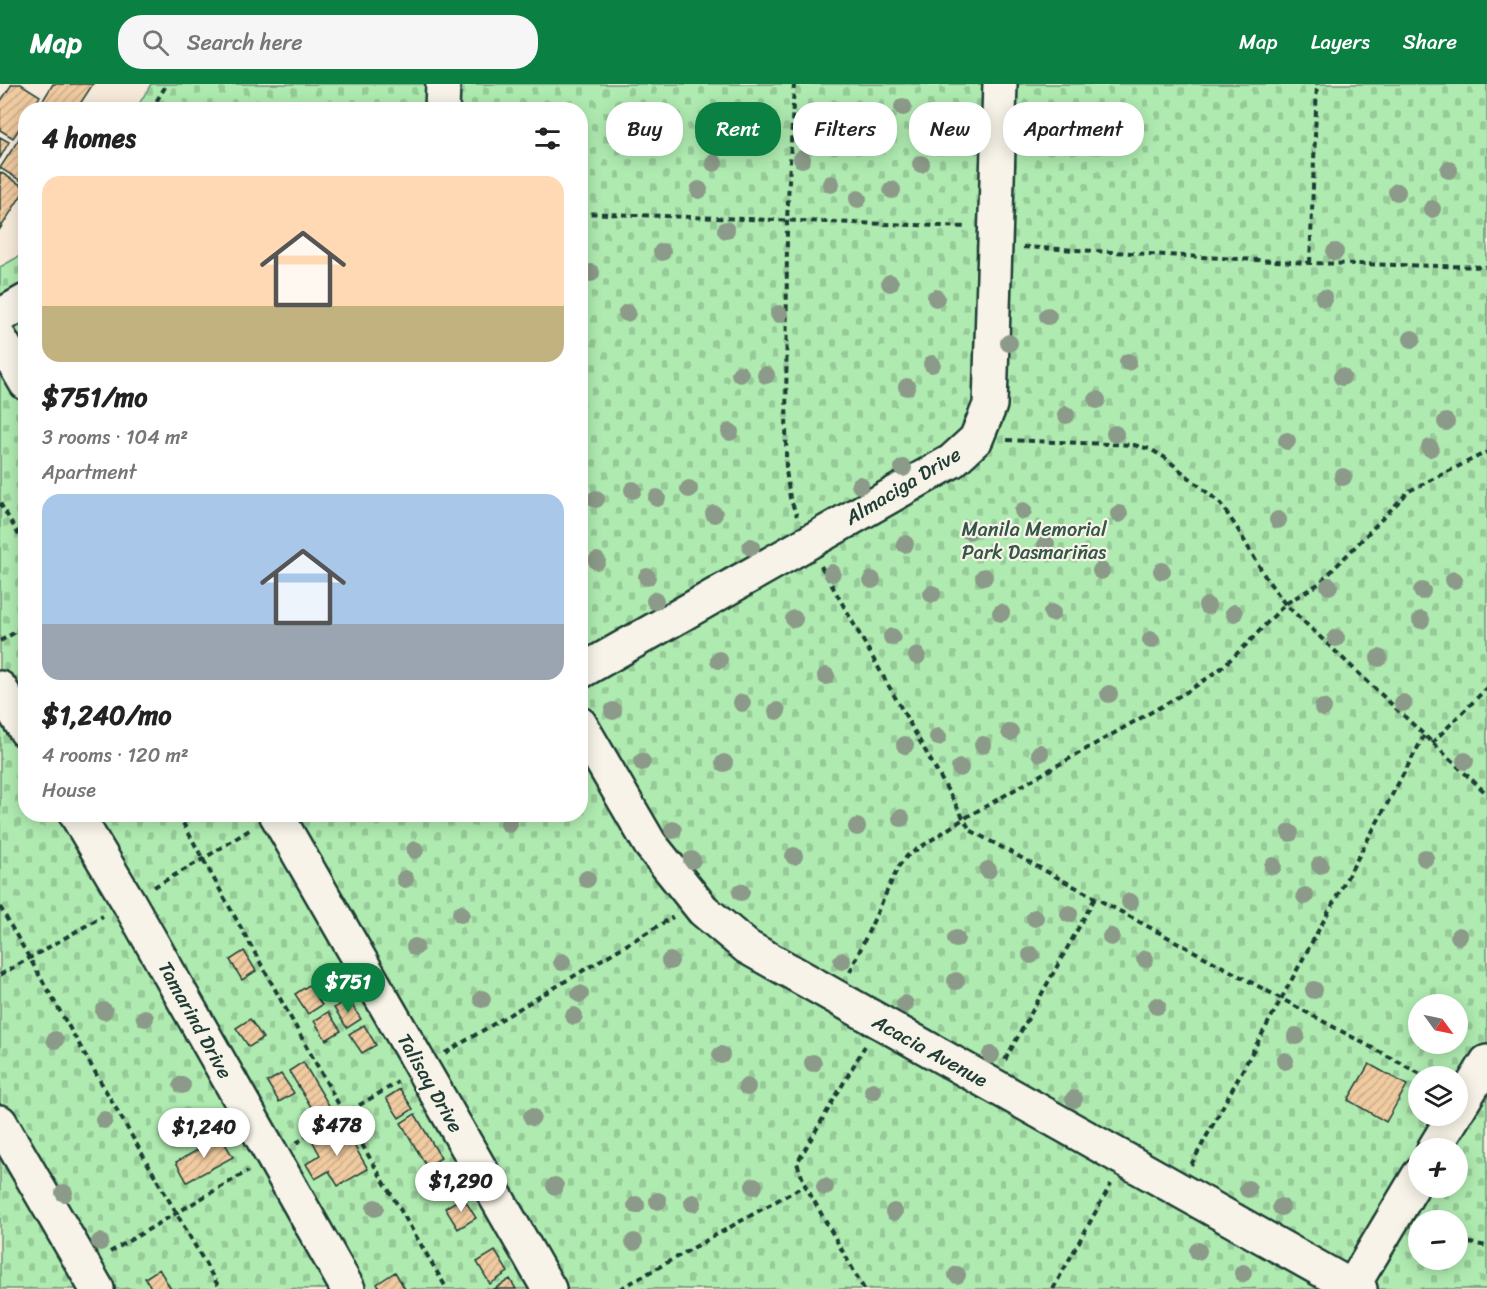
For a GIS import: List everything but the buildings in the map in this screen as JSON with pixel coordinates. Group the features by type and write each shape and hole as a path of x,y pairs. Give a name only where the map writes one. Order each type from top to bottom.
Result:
{"lane":[{"path":"442,102 443,84"},
{"name":"Almaciga Drive","path":"588,667 952,461 976,439 990,405 1000,84"},
{"path":"0,316 18,306"},
{"path":"0,339 18,369"},
{"path":"0,688 18,718"},
{"name":"Acacia Avenue","path":"588,738 651,844 697,903 747,947 1354,1288"},
{"name":"Tamarind Drive","path":"81,822 348,1289"},
{"name":"Talisay Drive","path":"266,822 421,1067 549,1289"},
{"path":"1468,1093 1487,1062"},
{"path":"0,1122 90,1278"},
{"path":"1354,1288 1408,1194"}],"path":[{"path":"156,102 167,84"},
{"path":"794,84 787,220 786,470 790,498 808,543 970,830 1408,1067"},
{"path":"1310,263 1317,84"},
{"path":"588,213 787,220 1310,263 1487,267"},
{"path":"976,439 1134,445 1150,449 1164,457 1220,503 1266,578 1285,604 1487,794"},
{"path":"837,999 898,867 907,856 965,818 1219,670 1285,604 1320,583 1409,491 1487,452"},
{"path":"0,503 18,533"},
{"path":"0,641 18,631"},
{"path":"1432,743 1487,688"},
{"path":"1178,1189 1424,736"},
{"path":"182,822 344,1114 447,1289"},
{"path":"0,975 263,822"},
{"path":"991,1085 1095,898"},
{"path":"90,1278 176,1213 272,1158 697,903"},
{"path":"0,907 220,1289"},
{"path":"864,1289 805,1185 797,1163 880,1023"},
{"path":"1053,1289 1125,1160"},
{"path":"620,1289 805,1185"},
{"path":"1468,1243 1487,1246"}],"green space":[{"name":"Manila Memorial Park Dasmariñas","path":"151,84 1487,84 1487,1289 0,1289 0,267 18,257 18,822 588,822 588,102 140,102"}]}
